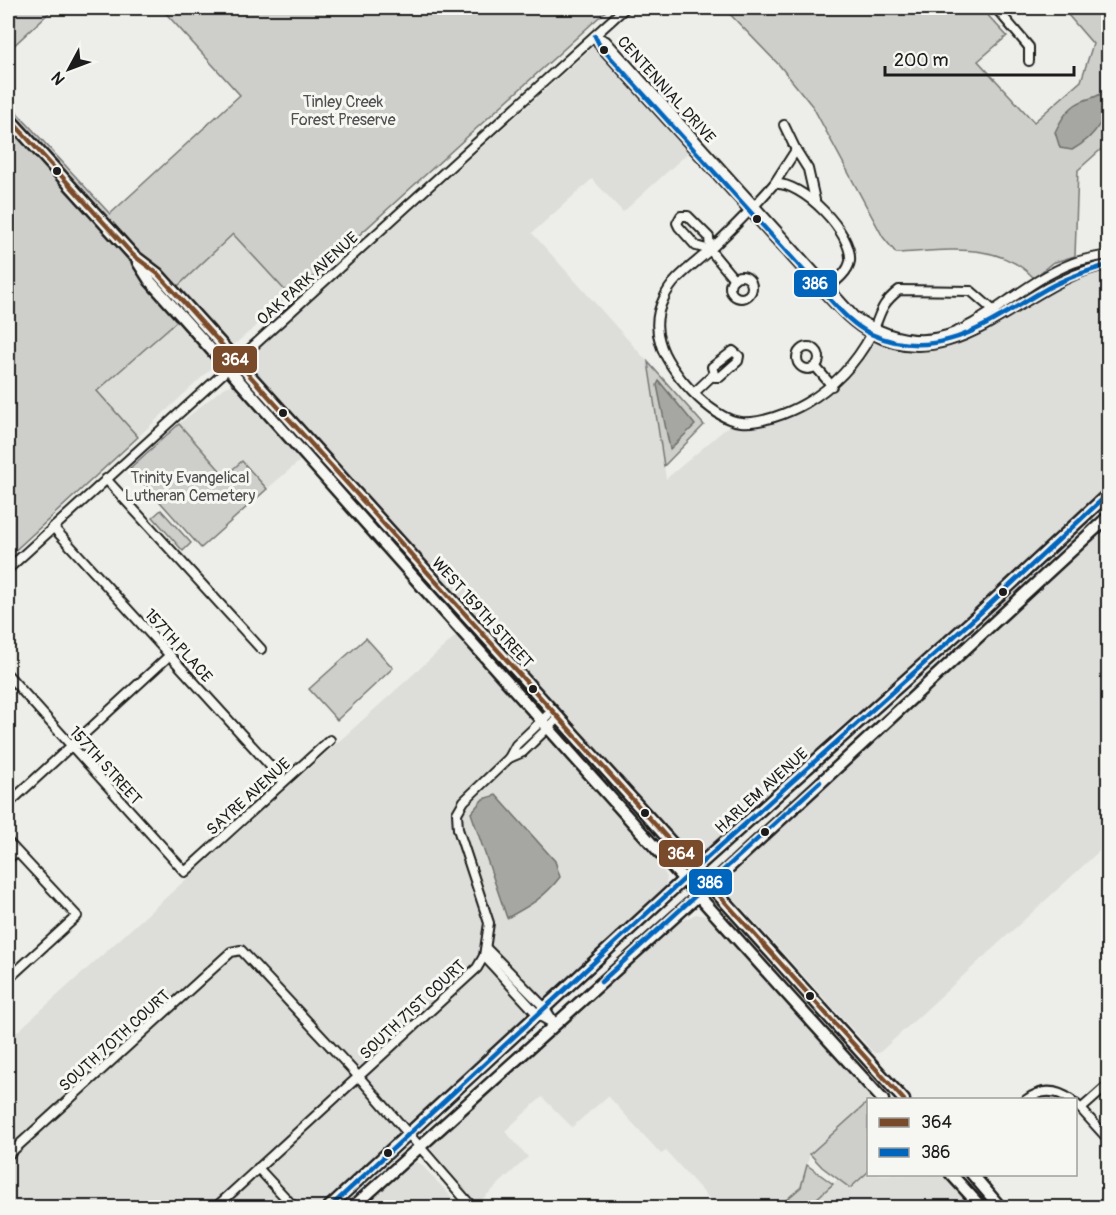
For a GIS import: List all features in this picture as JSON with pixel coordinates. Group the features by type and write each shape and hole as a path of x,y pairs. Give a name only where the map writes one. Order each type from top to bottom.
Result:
{"main road":[{"name":"WEST 159TH STREET","path":"8,117 133,255 158,274 231,364 544,725 881,1098"},
{"name":"WEST 159TH STREET","path":"231,364 697,867 902,1098"},
{"name":"HARLEM AVENUE","path":"328,1208 697,867 984,610 1108,494"},
{"name":"HARLEM AVENUE","path":"352,1208 698,896 1108,517"},
{"path":"953,1176 982,1208"},
{"path":"974,1176 1001,1208"}],"street":[{"name":"OAK PARK AVENUE","path":"8,568 625,8"},
{"path":"996,8 1029,47 1029,61"},
{"name":"CENTENNIAL DRIVE","path":"595,36 600,46 753,209 846,316 894,343 932,345 950,342 990,323 1064,278 1108,265"},
{"path":"784,125 808,169 815,200"},
{"path":"796,150 774,184 753,209 669,289 657,320 660,342 668,363 718,416 743,423 779,415 804,405 832,386 872,331 883,303 899,290 970,291 994,311"},
{"path":"774,184 786,183 815,200 828,215 849,255 847,269 825,290"},
{"path":"710,250 709,237 688,216 681,216 677,224 679,227 696,246 710,250 734,279"},
{"name":"CENTENNIAL DRIVE","path":"872,331 897,337 937,338 980,322 1066,266 1108,255"},
{"path":"815,366 832,386"},
{"path":"695,392 713,375"},
{"path":"106,479 261,649"},
{"name":"157TH PLACE","path":"53,527 284,781"},
{"path":"8,804 170,656"},
{"name":"157TH STREET","path":"8,675 185,872"},
{"path":"555,1024 485,952 489,923 458,829 457,813 468,795 509,758 516,745 556,714"},
{"name":"SAYRE AVENUE","path":"185,872 330,740"},
{"path":"8,842 77,916 8,979"},
{"path":"8,859 16,852"},
{"name":"SOUTH 70TH COURT","path":"8,1155 231,952 241,950 359,1077"},
{"name":"SOUTH 71ST COURT","path":"215,1208 457,989 485,952"},
{"path":"359,1077 473,1208"},
{"path":"1108,1085 1078,1107 1108,1139"},
{"path":"1030,1098 1045,1091 1068,1098"},
{"path":"258,1168 295,1208"}],"shaded area":[{"path":"594,46 689,152 623,212 592,179 532,233 648,362 666,479 730,425 750,427 772,423 803,411 830,394 851,373 874,342 890,347 944,348 970,340 1081,275 1108,271 1108,489 900,677 831,735 809,760 710,849 701,852 682,843 660,821 250,371 248,366 253,354"},
{"path":"1108,88 1104,116 1095,132 1072,150 1060,148 1055,132 1066,114 1075,105 1101,94"},
{"path":"233,234 291,297 236,343 231,344 225,341 175,289"},
{"path":"178,320 213,359 214,366 138,437 97,391"},
{"path":"659,381 695,425 670,449 657,385"},
{"path":"230,385 239,388 302,459 267,489 242,461 225,476 179,424"},
{"path":"1108,523 1108,843 879,1053 874,1053 732,897 727,890 728,876"},
{"path":"458,634 506,692 658,862 667,877 665,891 322,1207 8,1208 8,1040"},
{"path":"496,795 555,861 560,877 536,901 507,918 471,813 483,799"},
{"path":"696,914 705,916 716,925 873,1098 867,1098 867,1103 810,1154 801,1187 778,1207 717,1207 666,1151 661,1154 608,1096 572,1127 542,1097 505,1131 528,1157 476,1205 430,1148 675,924"},
{"path":"414,1161 421,1164 461,1207 361,1207"},
{"path":"867,1173 867,1176 947,1176 977,1208 807,1208 839,1178 851,1188"}],"green space":[{"path":"8,8 54,8 8,51"},
{"name":"Tinley Creek Forest Preserve","path":"161,8 609,8 291,297 233,234 161,302 178,320 97,391 138,437 8,557 8,103 110,214 240,95"},
{"path":"724,8 981,8 1007,36 978,61 1034,122 1081,81 1093,44 1062,8 1108,8 1108,143 1078,170 1075,256 1052,263 1034,278 1020,266 987,253 951,250 896,253 883,237 813,107 780,66"},
{"path":"648,362 704,425 664,466"},
{"name":"Trinity Evangelical Lutheran Cemetery","path":"179,424 225,476 242,461 267,489 201,548 130,468"},
{"path":"161,510 191,543 183,551 153,517"},
{"path":"366,638 393,668 337,720 309,689"},
{"path":"867,1103 867,1173 850,1188 822,1167 810,1154"},
{"path":"807,1165 833,1184 807,1207 778,1207 801,1187"}],"transit line":[{"name":"386","path":"595,36 600,46 834,304 851,321 871,334 896,342 920,344 942,342 985,325 1063,281 1108,265"},
{"name":"364","path":"8,117 133,255 158,274 902,1098"},
{"name":"386","path":"329,1208 697,867 977,616 1108,494"},
{"name":"386","path":"601,982 820,782"}]}
